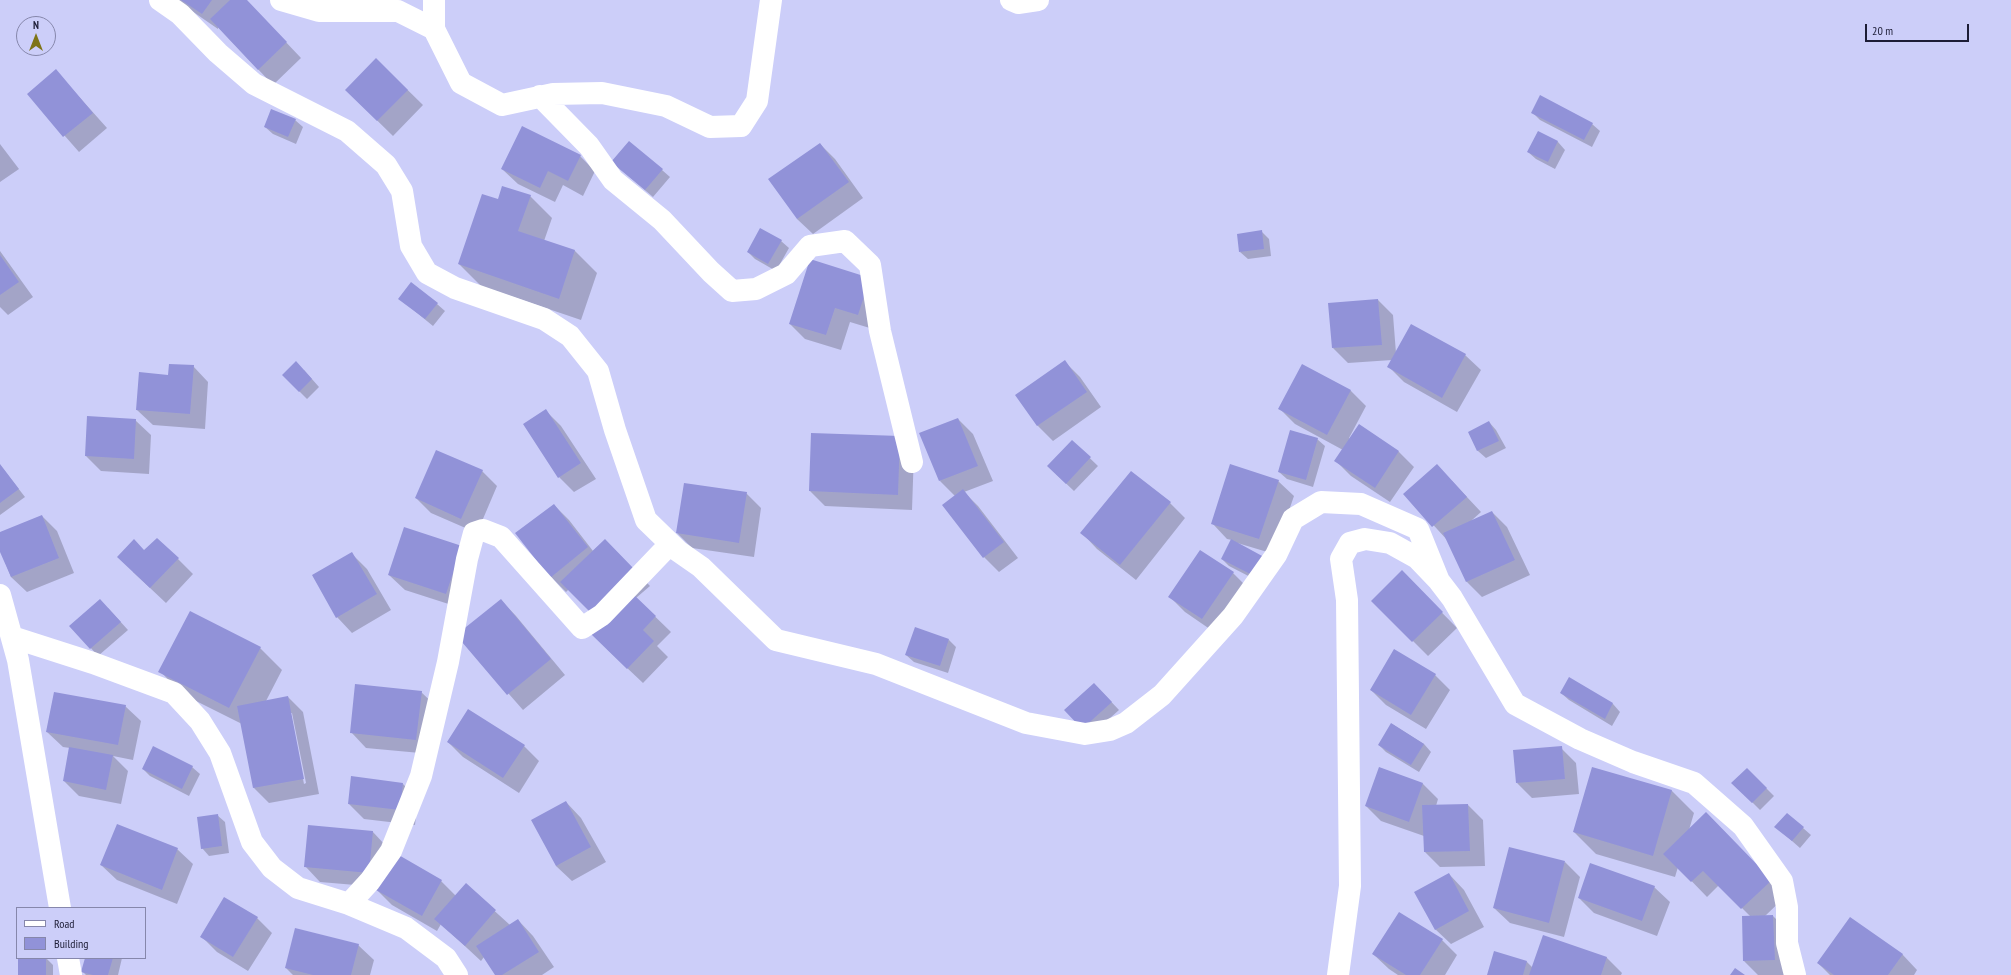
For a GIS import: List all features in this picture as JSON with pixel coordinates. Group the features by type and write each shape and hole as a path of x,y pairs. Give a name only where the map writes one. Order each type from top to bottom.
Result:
{"street":[{"path":"160,0 180,14 218,53 254,84 347,130 386,165 402,191 411,246 427,273 455,288 544,319 570,336 598,371 618,437 646,520 678,551 701,567 776,640 876,664 1026,723 1085,734 1110,730 1126,723 1162,695 1233,616 1276,555 1293,518 1321,502 1361,504 1418,529 1439,581"},
{"path":"281,0 319,11 398,11 434,29"},
{"path":"434,0 434,29 461,83 502,105 553,94 602,92 666,106 710,127 741,126 757,101 771,0"},
{"path":"1011,0 1018,3 1038,0"},
{"path":"540,96 589,146 613,180 662,220 711,272 732,291 756,289 786,274 810,246 845,241 870,265 880,331 912,462"},
{"path":"349,904 370,881 391,851 421,776 448,662 467,559 474,534 483,530 501,537 582,628 602,615 670,544"},
{"path":"1338,975 1350,886 1347,600 1341,559 1350,543 1365,539 1390,543 1417,558 1439,581 1452,598 1515,704 1580,739 1633,762 1694,783 1743,826 1782,881 1787,907 1787,943 1795,975"},
{"path":"0,595 19,668 60,907"},
{"path":"12,637 93,663 174,693 200,721 220,753 252,842 272,868 298,888 349,904 406,928 446,958 457,975"},
{"path":"68,959 71,975"}],"building":[{"path":"181,0 212,0 202,14"},
{"path":"230,0 247,0 287,42 258,70 210,19"},
{"path":"376,58 408,90 377,121 345,90"},
{"path":"56,69 93,113 63,137 27,94"},
{"path":"1540,95 1593,123 1584,140 1531,113"},
{"path":"271,109 296,119 288,137 264,127"},
{"path":"522,126 581,155 568,181 548,171 540,188 501,169"},
{"path":"1538,131 1558,141 1548,162 1527,152"},
{"path":"629,141 663,169 645,190 611,162"},
{"path":"820,143 849,182 797,219 768,179"},
{"path":"502,186 531,195 518,231 575,250 559,299 458,264 482,194 498,199"},
{"path":"760,228 782,240 768,264 747,252"},
{"path":"1262,230 1264,249 1239,252 1237,234"},
{"path":"0,255 19,282 0,295"},
{"path":"810,259 870,278 858,315 835,308 826,335 789,324"},
{"path":"411,282 438,303 425,319 398,299"},
{"path":"1378,299 1382,345 1332,348 1328,303"},
{"path":"1411,324 1466,354 1442,398 1387,367"},
{"path":"1065,360 1087,392 1037,426 1015,395"},
{"path":"296,361 312,379 299,392 282,375"},
{"path":"169,364 194,365 190,414 136,410 139,372 168,375"},
{"path":"1302,364 1351,390 1327,435 1278,409"},
{"path":"546,409 581,463 558,478 523,424"},
{"path":"87,416 136,419 134,459 85,456"},
{"path":"958,418 978,466 939,481 919,433"},
{"path":"1489,421 1499,441 1477,451 1468,432"},
{"path":"1359,424 1399,451 1375,488 1334,461"},
{"path":"1290,430 1318,438 1306,480 1278,472"},
{"path":"811,433 900,436 898,495 809,491"},
{"path":"1072,440 1091,457 1066,484 1047,466"},
{"path":"436,450 483,470 461,519 415,498"},
{"path":"0,464 19,489 0,503"},
{"path":"1230,464 1279,480 1259,539 1211,524"},
{"path":"1437,464 1467,497 1432,527 1403,494"},
{"path":"1131,471 1171,502 1120,565 1080,533"},
{"path":"684,483 747,492 739,543 676,533"},
{"path":"963,489 1004,542 983,558 942,505"},
{"path":"554,504 588,547 550,578 515,533"},
{"path":"1492,511 1515,560 1466,582 1443,533"},
{"path":"42,515 59,558 11,577 0,552 0,532"},
{"path":"404,527 462,546 446,594 388,575"},
{"path":"157,538 179,558 150,588 117,557 134,539 144,550"},
{"path":"605,539 635,570 591,613 560,582"},
{"path":"1231,539 1264,557 1254,576 1221,559"},
{"path":"1200,550 1234,572 1202,619 1168,597"},
{"path":"352,552 377,594 336,618 312,575"},
{"path":"1402,570 1443,612 1412,642 1371,601"},
{"path":"631,592 656,616 643,630 654,641 627,669 591,634"},
{"path":"100,599 121,622 90,649 69,626"},
{"path":"501,599 551,659 507,695 456,635"},
{"path":"190,611 261,647 229,708 158,672"},
{"path":"915,627 949,639 940,666 905,655"},
{"path":"1394,649 1436,674 1411,715 1370,690"},
{"path":"1569,677 1613,703 1605,719 1560,693"},
{"path":"1094,683 1112,702 1082,729 1064,710"},
{"path":"355,684 422,691 416,740 350,733"},
{"path":"54,692 126,705 118,745 46,732"},
{"path":"288,696 304,779 253,788 237,706"},
{"path":"468,709 525,745 503,778 447,742"},
{"path":"1391,723 1424,744 1411,765 1378,745"},
{"path":"153,746 193,766 182,789 142,769"},
{"path":"1562,746 1565,779 1516,783 1513,750"},
{"path":"69,747 113,755 106,790 63,781"},
{"path":"1379,767 1423,783 1409,822 1365,806"},
{"path":"1592,767 1672,790 1653,856 1573,832"},
{"path":"1747,768 1767,788 1752,803 1731,783"},
{"path":"351,776 403,783 400,810 348,804"},
{"path":"566,801 591,847 556,866 531,820"},
{"path":"1468,804 1470,851 1424,852 1422,805"},
{"path":"1706,812 1772,880 1741,909 1703,871 1691,882 1663,854"},
{"path":"1787,813 1804,827 1792,841 1774,827"},
{"path":"218,814 222,846 201,849 197,817"},
{"path":"117,824 178,848 162,890 100,865"},
{"path":"308,825 373,831 369,873 304,867"},
{"path":"1509,847 1565,861 1549,923 1493,908"},
{"path":"397,854 442,880 422,916 376,890"},
{"path":"1590,863 1655,886 1642,921 1578,898"},
{"path":"1449,873 1469,911 1435,930 1414,892"},
{"path":"466,883 496,910 465,946 434,919"},
{"path":"224,897 258,917 233,957 200,937"},
{"path":"1399,912 1443,939 1420,975 1406,975 1372,954"},
{"path":"1773,915 1775,960 1743,961 1742,916"},
{"path":"1850,917 1903,954 1888,975 1834,975 1817,963"},
{"path":"518,919 539,952 502,975 495,975 476,946"},
{"path":"295,928 359,944 351,975 313,975 285,968"},
{"path":"1543,935 1607,957 1601,975 1529,975"},
{"path":"1494,951 1527,961 1523,975 1487,975"},
{"path":"18,959 46,959 46,975 18,975"},
{"path":"85,959 113,959 108,975 93,975 81,972"},
{"path":"1735,968 1745,975 1730,975"}]}
